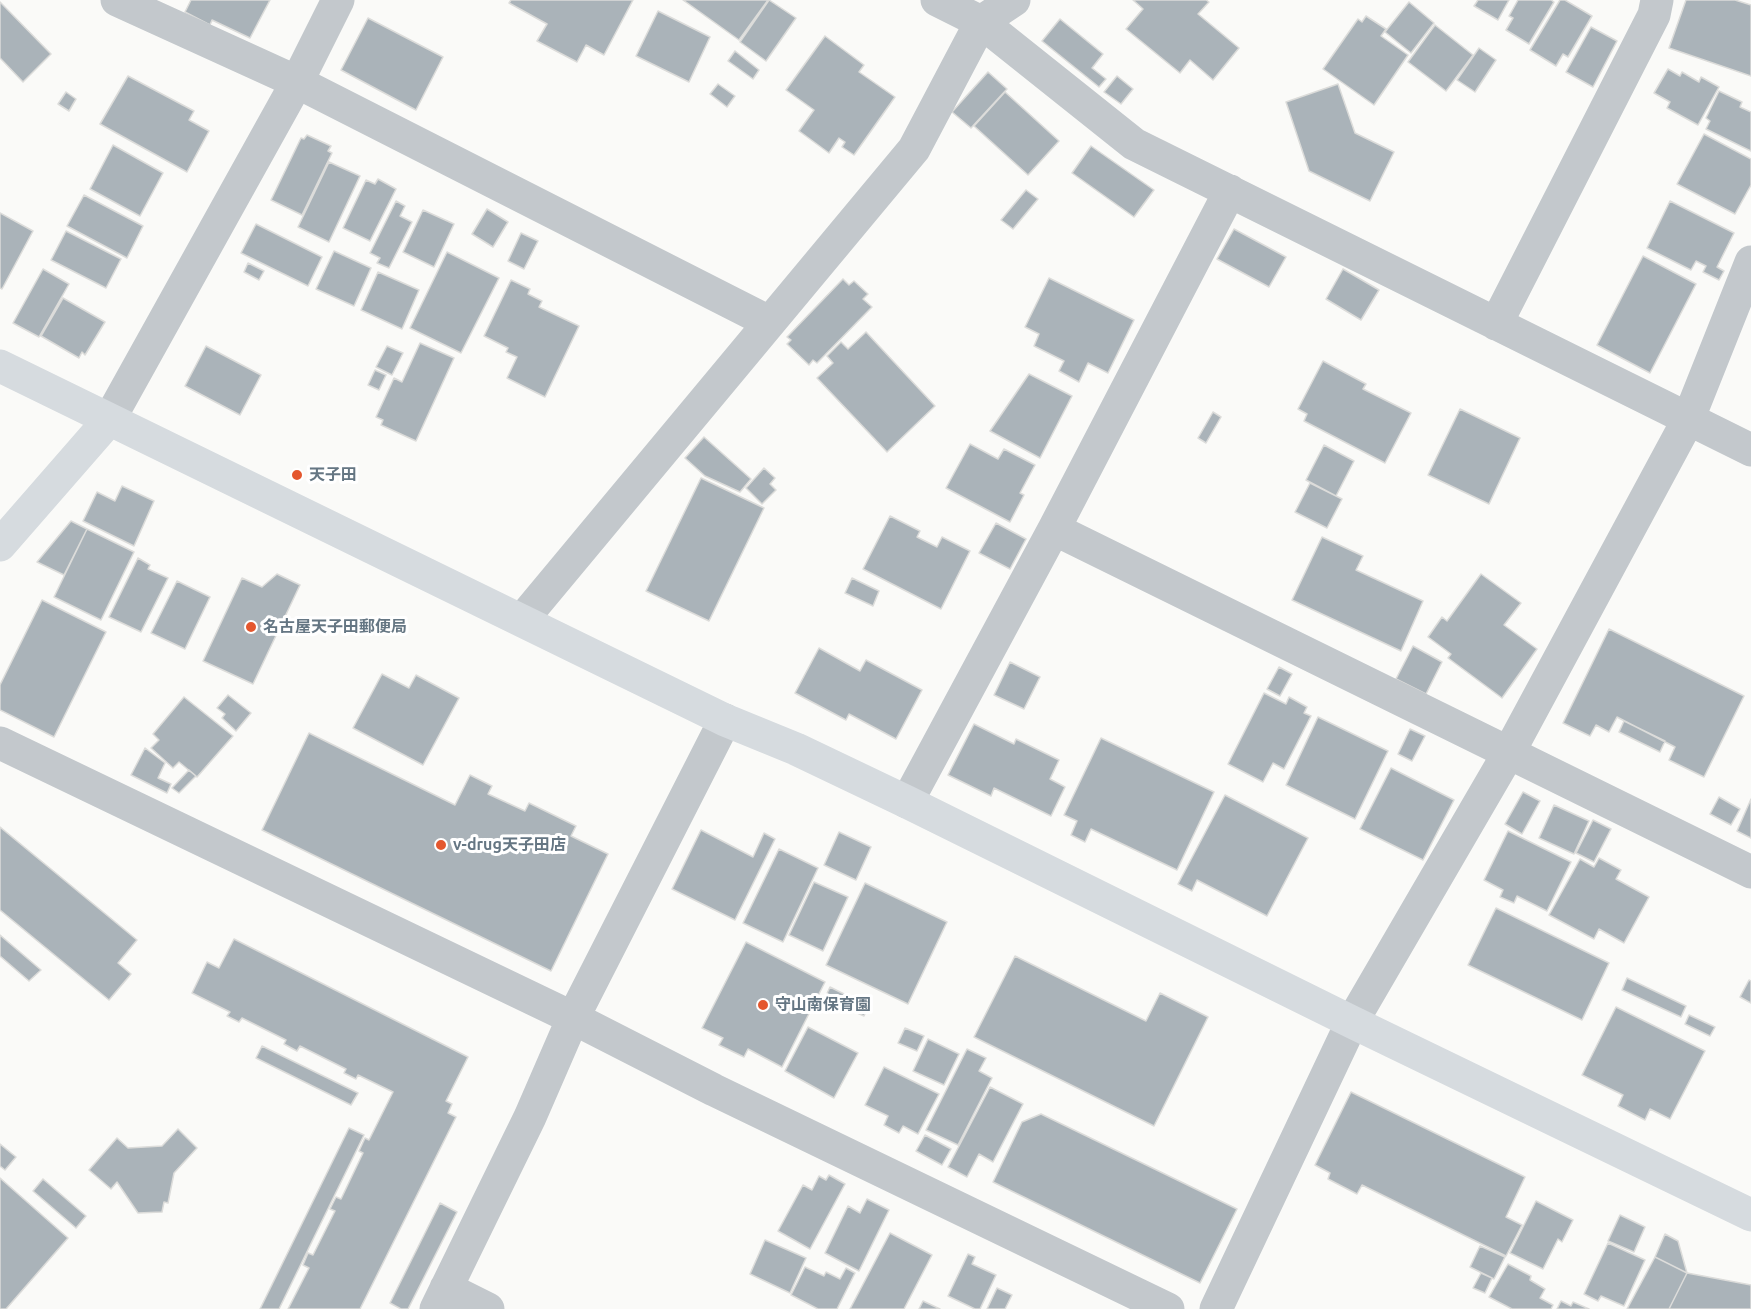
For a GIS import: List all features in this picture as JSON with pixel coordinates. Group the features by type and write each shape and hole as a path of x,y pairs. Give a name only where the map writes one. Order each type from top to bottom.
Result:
{"street":[{"path":"117,0 297,82 769,322"},
{"path":"0,545 109,420 297,82 338,0"},
{"path":"937,0 981,22 1134,144 1751,450"},
{"path":"522,620 914,149 981,22 1014,0"},
{"path":"1496,324 1654,15 1657,0"},
{"path":"907,802 1054,529 1230,191"},
{"path":"1216,1309 1352,1022 1508,754 1688,420 1751,262"},
{"path":"0,366 725,720 796,748 1352,1022 1751,1215"},
{"path":"1054,529 1751,872"},
{"path":"488,1309 441,1299 530,1117 573,1017 725,720"},
{"path":"0,743 573,1017 714,1090 1168,1309"}],"building":[{"path":"191,0 270,0 250,38 212,20 210,25 185,12"},
{"path":"511,0 633,0 604,55 586,45 577,62 537,41 547,24 509,3"},
{"path":"683,0 768,0 739,40"},
{"path":"769,0 796,18 766,61 740,42"},
{"path":"1133,0 1206,0 1209,2 1198,14 1239,48 1213,80 1190,60 1180,73 1126,29 1143,9"},
{"path":"1478,0 1509,0 1498,20 1474,6"},
{"path":"1518,0 1551,0 1554,2 1529,44 1506,30 1513,18 1509,16"},
{"path":"1560,0 1565,0 1592,16 1568,57 1563,54 1556,66 1530,50"},
{"path":"1686,0 1735,0 1751,5 1751,76 1669,48"},
{"path":"0,2 51,54 23,82 0,58"},
{"path":"1409,2 1434,23 1411,53 1385,32"},
{"path":"658,11 710,37 689,82 636,56"},
{"path":"1366,16 1386,29 1381,36 1408,55 1374,105 1323,69 1358,19 1362,22"},
{"path":"368,18 443,57 416,110 341,70"},
{"path":"1060,19 1103,54 1092,68 1106,79 1099,87 1042,41"},
{"path":"1435,25 1473,55 1446,91 1408,62"},
{"path":"1591,27 1617,41 1593,87 1566,72"},
{"path":"825,36 864,65 859,72 895,97 854,155 842,147 845,142 839,138 829,153 799,131 814,110 786,90"},
{"path":"1479,48 1496,60 1475,92 1457,80"},
{"path":"735,51 759,70 753,79 728,61"},
{"path":"1668,69 1680,76 1682,72 1699,82 1701,77 1719,87 1698,125 1667,108 1670,102 1654,93"},
{"path":"988,72 1007,89 971,128 952,112"},
{"path":"128,76 194,111 189,120 209,131 187,172 100,124"},
{"path":"1117,76 1133,89 1121,104 1104,92"},
{"path":"718,84 735,96 727,107 710,94"},
{"path":"1338,84 1355,133 1394,152 1370,201 1309,171 1286,102"},
{"path":"1719,91 1742,102 1740,107 1751,112 1751,151 1706,129 1710,121 1706,118"},
{"path":"66,92 76,99 69,111 58,104"},
{"path":"1005,92 1059,141 1028,175 974,126"},
{"path":"1704,134 1751,159 1751,185 1735,214 1677,184"},
{"path":"307,135 331,146 328,151 332,153 302,215 271,200 301,138 304,139"},
{"path":"113,145 163,173 140,216 90,189"},
{"path":"1091,146 1154,190 1134,217 1072,173"},
{"path":"329,162 360,176 329,242 298,227"},
{"path":"378,179 396,189 370,241 343,228 366,180 375,184"},
{"path":"1026,190 1038,199 1013,229 1001,220"},
{"path":"84,195 143,226 127,258 67,226"},
{"path":"396,201 405,206 400,216 412,222 389,268 377,263 380,258 370,253"},
{"path":"1670,201 1734,233 1717,267 1724,271 1719,280 1703,272 1706,266 1696,261 1691,270 1647,248"},
{"path":"487,209 508,222 493,247 472,234"},
{"path":"423,210 454,224 434,267 403,252"},
{"path":"0,213 33,231 2,289 0,288"},
{"path":"256,224 322,257 308,286 241,253"},
{"path":"1234,229 1286,257 1269,287 1217,259"},
{"path":"66,231 121,259 106,288 51,260"},
{"path":"521,233 538,241 524,269 508,261"},
{"path":"334,251 371,268 354,306 316,289"},
{"path":"447,252 499,278 461,353 410,328"},
{"path":"1643,256 1696,284 1650,373 1597,345"},
{"path":"248,263 264,271 259,280 244,272"},
{"path":"43,269 69,284 39,337 13,323"},
{"path":"1343,269 1379,290 1361,320 1326,299"},
{"path":"378,272 419,290 402,329 361,310"},
{"path":"1049,278 1134,320 1108,373 1088,363 1079,382 1059,371 1064,361 1034,346 1039,334 1025,327"},
{"path":"843,279 849,285 854,281 868,294 863,299 872,307 817,363 813,360 809,365 787,344 791,340 787,337"},
{"path":"511,280 530,289 528,294 542,301 539,307 579,326 545,397 507,378 517,357 506,352 508,348 484,336"},
{"path":"63,298 105,322 85,355 82,352 79,358 41,336"},
{"path":"866,332 935,406 887,452 817,378 833,363 827,356 841,342 848,349"},
{"path":"420,343 454,358 416,441 381,425 383,420 376,417 394,378 402,382"},
{"path":"206,346 261,375 240,415 185,386"},
{"path":"387,346 403,353 392,375 376,367"},
{"path":"1323,361 1366,384 1363,389 1411,413 1385,463 1304,421 1307,414 1298,409"},
{"path":"375,370 386,375 379,390 368,385"},
{"path":"1029,374 1072,396 1040,458 990,431"},
{"path":"1460,409 1520,438 1489,504 1428,475"},
{"path":"1213,412 1221,417 1206,443 1198,438"},
{"path":"704,437 751,479 740,492 705,476 685,458"},
{"path":"970,444 998,459 1004,449 1035,465 1020,493 1024,495 1010,522 946,488"},
{"path":"1324,445 1354,461 1336,496 1306,480"},
{"path":"764,468 775,478 770,484 776,490 762,504 746,488"},
{"path":"701,478 764,508 709,621 646,591"},
{"path":"1310,483 1342,499 1327,528 1295,512"},
{"path":"122,486 154,501 134,546 83,521 97,492 115,501"},
{"path":"890,516 920,531 917,537 937,547 942,537 970,551 941,609 863,569"},
{"path":"71,521 87,529 64,575 37,562"},
{"path":"996,523 1026,539 1010,569 979,553"},
{"path":"87,529 134,552 101,620 54,597"},
{"path":"1322,537 1363,556 1356,570 1423,601 1401,651 1292,600"},
{"path":"138,558 150,565 148,569 168,578 141,632 109,617"},
{"path":"277,574 300,585 253,684 203,661 242,578 262,587"},
{"path":"1481,574 1521,603 1504,625 1537,649 1502,698 1448,658 1451,654 1428,637 1442,617 1447,621"},
{"path":"852,578 879,591 873,606 845,593"},
{"path":"177,581 210,597 185,649 151,633"},
{"path":"42,600 106,632 54,737 0,710 0,685"},
{"path":"1609,629 1744,696 1704,777 1669,760 1675,747 1617,717 1609,732 1596,725 1590,736 1563,723"},
{"path":"1413,646 1442,662 1426,694 1396,679"},
{"path":"819,648 860,671 866,660 922,690 896,739 849,714 846,720 795,693"},
{"path":"1010,662 1040,677 1024,709 994,695"},
{"path":"1279,667 1292,674 1280,696 1267,689"},
{"path":"382,674 409,688 416,675 459,698 423,765 353,728"},
{"path":"1264,693 1286,704 1289,697 1307,707 1304,713 1311,716 1284,769 1273,763 1263,782 1228,764"},
{"path":"228,695 251,713 236,731 222,718 225,714 217,708"},
{"path":"184,697 233,736 197,777 179,762 173,768 151,748 159,740 153,734"},
{"path":"1318,717 1388,751 1355,819 1286,785"},
{"path":"1624,721 1665,741 1660,752 1619,732"},
{"path":"974,724 1014,744 1016,739 1059,760 1050,779 1065,787 1051,816 994,788 991,796 948,775"},
{"path":"1410,729 1425,736 1412,761 1398,754"},
{"name":"v-drug天子田店","path":"309,733 455,805 470,775 492,786 488,794 525,811 529,803 576,826 571,836 608,854 551,971 262,830"},
{"path":"1101,738 1214,792 1177,870 1091,829 1085,842 1071,835 1077,821 1064,815"},
{"path":"145,748 165,763 158,778 171,784 167,793 131,775"},
{"path":"1391,768 1454,800 1423,860 1360,829"},
{"path":"189,770 196,776 179,793 172,788"},
{"path":"1523,792 1540,801 1522,834 1505,824"},
{"path":"1225,795 1308,838 1267,916 1197,880 1192,891 1178,884"},
{"path":"1719,797 1740,809 1731,825 1710,814"},
{"path":"1751,799 1751,838 1737,831"},
{"path":"1554,805 1589,821 1574,854 1539,838"},
{"path":"1593,820 1611,829 1594,862 1576,853"},
{"path":"0,827 137,940 118,963 131,974 109,1000 0,910"},
{"path":"701,830 753,857 764,833 775,839 735,920 672,889"},
{"path":"1508,831 1571,862 1547,911 1517,896 1514,903 1500,897 1503,890 1484,880"},
{"path":"839,832 871,847 856,880 824,865"},
{"path":"779,849 818,868 783,942 743,923"},
{"path":"1599,858 1621,870 1616,879 1649,897 1624,943 1599,929 1594,939 1549,915 1580,859 1594,867"},
{"path":"814,882 848,897 823,951 789,935"},
{"path":"865,883 947,922 908,1004 826,965"},
{"path":"1496,908 1609,963 1582,1020 1468,965"},
{"path":"0,935 41,970 29,981 0,956"},
{"path":"234,939 468,1057 446,1101 452,1104 448,1113 456,1117 360,1309 288,1309 309,1268 303,1265 308,1253 313,1255 335,1211 330,1209 336,1197 341,1199 363,1153 359,1151 365,1138 369,1140 393,1092 358,1075 356,1079 344,1073 346,1069 300,1046 297,1051 284,1044 286,1040 242,1018 239,1022 227,1016 230,1012 192,993 207,962 219,968"},
{"name":"守山南保育園","path":"746,942 825,982 782,1067 748,1049 744,1057 719,1045 723,1038 702,1028"},
{"path":"1015,956 1146,1021 1160,993 1208,1017 1154,1126 974,1037"},
{"path":"1627,978 1686,1006 1681,1017 1622,990"},
{"path":"1749,980 1751,981 1751,1003 1740,997"},
{"path":"830,987 868,1006 864,1016 846,1008 844,1012 823,1002"},
{"path":"1616,1007 1705,1051 1670,1119 1650,1109 1645,1120 1618,1106 1623,1095 1582,1075"},
{"path":"1689,1015 1715,1027 1710,1036 1685,1024"},
{"path":"808,1027 858,1053 834,1098 785,1071"},
{"path":"905,1028 924,1036 917,1051 898,1043"},
{"path":"928,1039 959,1054 944,1085 913,1071"},
{"path":"262,1046 358,1093 351,1105 256,1058"},
{"path":"967,1049 986,1058 979,1071 992,1078 958,1145 926,1130"},
{"path":"884,1067 939,1094 918,1134 903,1126 899,1133 884,1125 888,1116 865,1105"},
{"path":"990,1087 1023,1104 993,1162 979,1154 967,1177 948,1167"},
{"path":"1351,1092 1525,1177 1506,1217 1522,1225 1506,1256 1362,1185 1357,1194 1328,1179 1330,1173 1315,1165"},
{"path":"1041,1114 1237,1209 1200,1283 993,1182 1022,1122"},
{"path":"349,1128 364,1135 279,1309 260,1309"},
{"path":"178,1129 197,1148 174,1173 168,1203 164,1202 162,1212 138,1213 117,1182 111,1189 89,1170 117,1138 128,1148 162,1146"},
{"path":"925,1135 951,1149 942,1165 916,1151"},
{"path":"0,1144 16,1157 5,1170 0,1166"},
{"path":"829,1175 845,1184 810,1249 778,1231 803,1185 812,1190 819,1176 826,1180"},
{"path":"0,1178 68,1238 6,1309 0,1309"},
{"path":"43,1179 86,1216 76,1228 33,1191"},
{"path":"867,1199 889,1210 859,1271 825,1253 848,1206 860,1213"},
{"path":"1536,1201 1573,1220 1562,1242 1558,1239 1543,1269 1510,1253"},
{"path":"440,1203 457,1212 408,1309 401,1309 390,1303"},
{"path":"1620,1215 1645,1227 1634,1252 1608,1241"},
{"path":"890,1233 932,1255 904,1309 850,1309"},
{"path":"1665,1234 1678,1241 1687,1273 1655,1257"},
{"path":"765,1240 806,1258 790,1293 750,1274"},
{"path":"1608,1243 1645,1260 1624,1306 1601,1296 1598,1301 1584,1294"},
{"path":"1480,1246 1505,1257 1494,1279 1470,1267"},
{"path":"968,1254 975,1257 972,1264 996,1275 980,1309 975,1309 948,1296"},
{"path":"1655,1257 1687,1273 1669,1309 1627,1309"},
{"path":"1508,1264 1531,1276 1530,1280 1545,1289 1540,1298 1553,1305 1551,1309 1512,1309 1489,1297"},
{"path":"805,1267 824,1276 826,1272 840,1279 846,1268 855,1273 837,1309 818,1309 791,1295"},
{"path":"1481,1273 1492,1278 1485,1293 1473,1288"},
{"path":"1687,1273 1751,1285 1751,1309 1669,1309"},
{"path":"997,1288 1012,1295 1005,1309 987,1309"},
{"path":"923,1301 940,1309 919,1309"},
{"path":"1561,1301 1571,1306 1573,1302 1589,1309 1557,1309"}],"place":[{"name":"天子田","path":"297,475"},
{"name":"名古屋天子田郵便局","path":"251,627"},
{"name":"v-drug天子田店","path":"441,845"},
{"name":"守山南保育園","path":"763,1005"}]}
